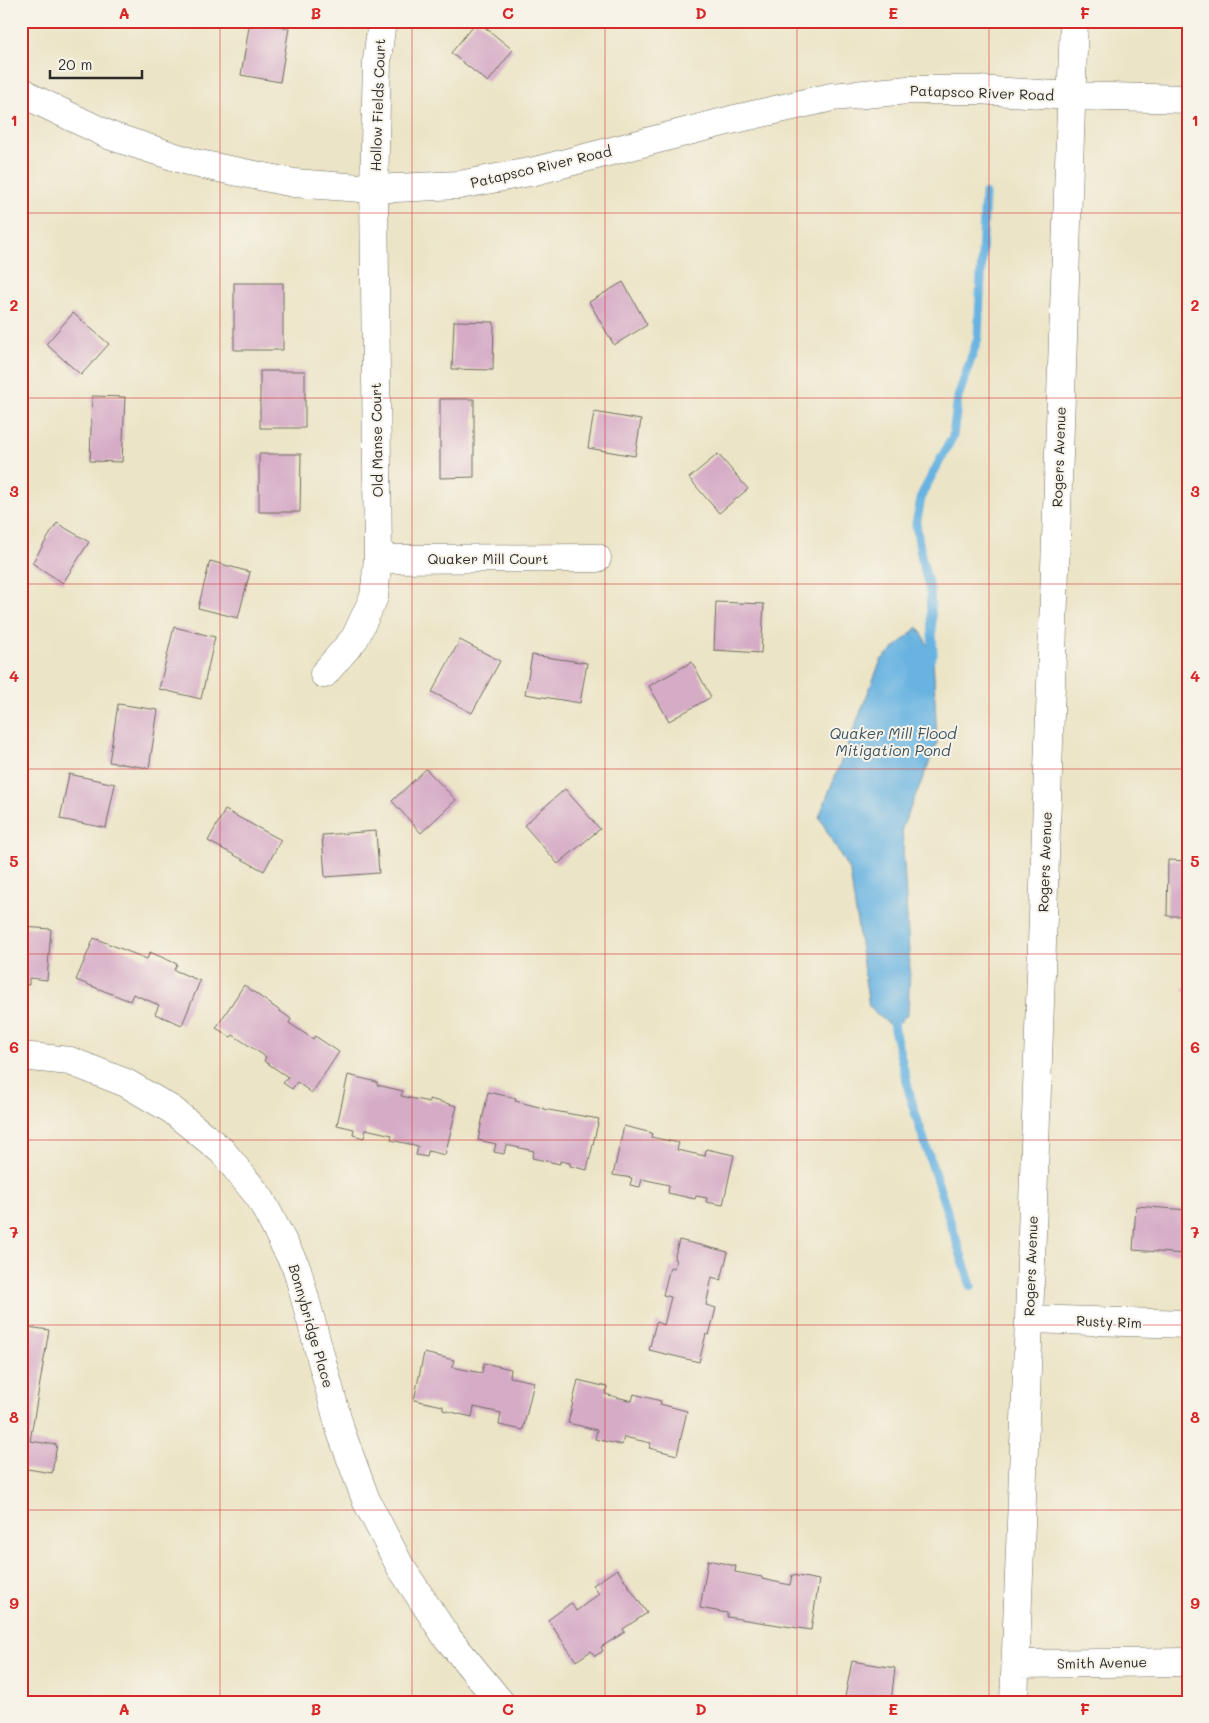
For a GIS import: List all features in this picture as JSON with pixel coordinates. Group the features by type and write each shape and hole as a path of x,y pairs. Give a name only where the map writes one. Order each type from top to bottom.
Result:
{"street":[{"name":"Hollow Fields Court","path":"374,189 377,60 382,21"},
{"name":"Rogers Avenue","path":"1014,1702 1074,21"},
{"name":"Patapsco River Road","path":"21,90 32,98 111,136 194,163 294,183 374,189 459,185 535,171 731,120 832,97 908,90 978,90 1071,96 1188,99"},
{"name":"Old Manse Court","path":"324,674 356,638 374,597 378,559 374,189"},
{"name":"Quaker Mill Court","path":"378,559 597,558"},
{"name":"Bonnybridge Place","path":"21,1056 70,1062 126,1083 157,1101 172,1110 222,1151 260,1198 297,1269 341,1432 366,1500 400,1566 446,1636 500,1702"},
{"name":"Rusty Rim","path":"1029,1319 1188,1324"},
{"name":"Smith Avenue","path":"1016,1664 1188,1662"}],"water":[{"name":"Quaker Mill Flood Mitigation Pond","path":"918,627 933,654 937,744 902,828 910,970 908,1013 894,1029 869,1007 850,872 819,817 881,660"}],"building":[{"path":"250,21 289,28 280,82 241,75"},
{"path":"477,21 513,50 488,82 451,53"},
{"path":"623,282 647,325 614,345 589,302"},
{"path":"234,283 283,283 283,350 234,350"},
{"path":"73,313 109,344 81,375 46,344"},
{"path":"454,321 494,322 493,370 452,369"},
{"path":"260,371 305,371 305,428 260,428"},
{"path":"92,396 125,397 122,462 90,461"},
{"path":"440,399 474,399 474,477 440,478"},
{"path":"594,412 641,420 635,456 588,448"},
{"path":"259,454 301,454 300,512 259,512"},
{"path":"718,454 748,489 719,513 689,478"},
{"path":"57,523 89,542 63,583 32,563"},
{"path":"210,561 250,572 238,618 198,608"},
{"path":"716,602 764,604 761,653 714,650"},
{"path":"174,627 215,637 201,699 159,689"},
{"path":"21,629 28,638 21,644"},
{"path":"460,640 500,661 472,713 432,692"},
{"path":"532,655 587,663 580,703 525,694"},
{"path":"692,662 711,697 669,721 649,686"},
{"path":"118,704 158,710 149,768 109,762"},
{"path":"426,769 456,800 421,833 392,801"},
{"path":"69,774 115,784 106,828 60,819"},
{"path":"565,789 600,829 558,864 524,825"},
{"path":"225,810 281,840 264,871 208,841"},
{"path":"376,831 379,873 325,877 322,835"},
{"path":"1168,860 1188,861 1188,916 1167,916"},
{"path":"21,925 23,927 51,929 47,980 29,978 29,985 21,984"},
{"path":"94,938 147,959 150,952 177,964 174,970 200,981 182,1025 155,1014 159,1005 133,994 130,1001 76,980"},
{"path":"1188,984 1188,994 1183,989"},
{"path":"244,985 291,1019 289,1023 313,1039 315,1036 339,1052 312,1093 297,1082 292,1089 283,1083 288,1077 264,1061 266,1057 233,1035 231,1037 216,1028"},
{"path":"348,1075 377,1082 377,1085 403,1091 401,1096 429,1102 429,1099 457,1106 445,1155 428,1151 427,1157 416,1155 418,1146 391,1140 392,1135 366,1129 364,1138 353,1135 354,1129 337,1125"},
{"path":"488,1092 516,1098 515,1101 543,1109 599,1119 587,1170 570,1166 570,1163 560,1161 560,1164 532,1158 534,1151 506,1145 504,1154 494,1152 496,1144 478,1140"},
{"path":"624,1126 652,1133 651,1137 679,1143 677,1150 705,1156 706,1149 734,1155 723,1205 706,1202 707,1198 696,1196 695,1199 668,1193 669,1185 642,1179 640,1187 630,1185 632,1178 613,1175"},
{"path":"1136,1206 1188,1210 1184,1254 1133,1250"},
{"path":"679,1240 728,1252 721,1280 712,1277 706,1305 716,1308 709,1335 706,1334 699,1362 649,1350 656,1322 664,1325 671,1297 663,1295 670,1267 674,1268 676,1260 674,1259"},
{"path":"21,1326 49,1330 30,1441 57,1445 52,1473 21,1468"},
{"path":"424,1353 454,1360 452,1367 482,1373 484,1363 511,1369 510,1377 534,1382 523,1430 499,1425 501,1413 474,1407 472,1417 443,1410 443,1406 414,1400"},
{"path":"578,1380 607,1387 605,1394 632,1401 634,1394 661,1401 660,1404 687,1411 677,1455 649,1448 651,1443 624,1437 622,1445 595,1439 597,1430 568,1423"},
{"path":"708,1560 736,1566 735,1572 790,1585 792,1575 819,1580 811,1630 727,1617 727,1613 700,1608"},
{"path":"617,1569 647,1613 623,1629 625,1632 601,1647 603,1651 595,1656 591,1651 576,1661 548,1620 571,1603 576,1611 599,1594 593,1585"},
{"path":"852,1661 895,1668 891,1702 844,1702"}],"waterway":[{"path":"928,664 933,654 930,590 922,561 916,524 922,494 953,436 958,397 978,338 985,194"},
{"path":"893,1018 912,1103 971,1286"}]}
